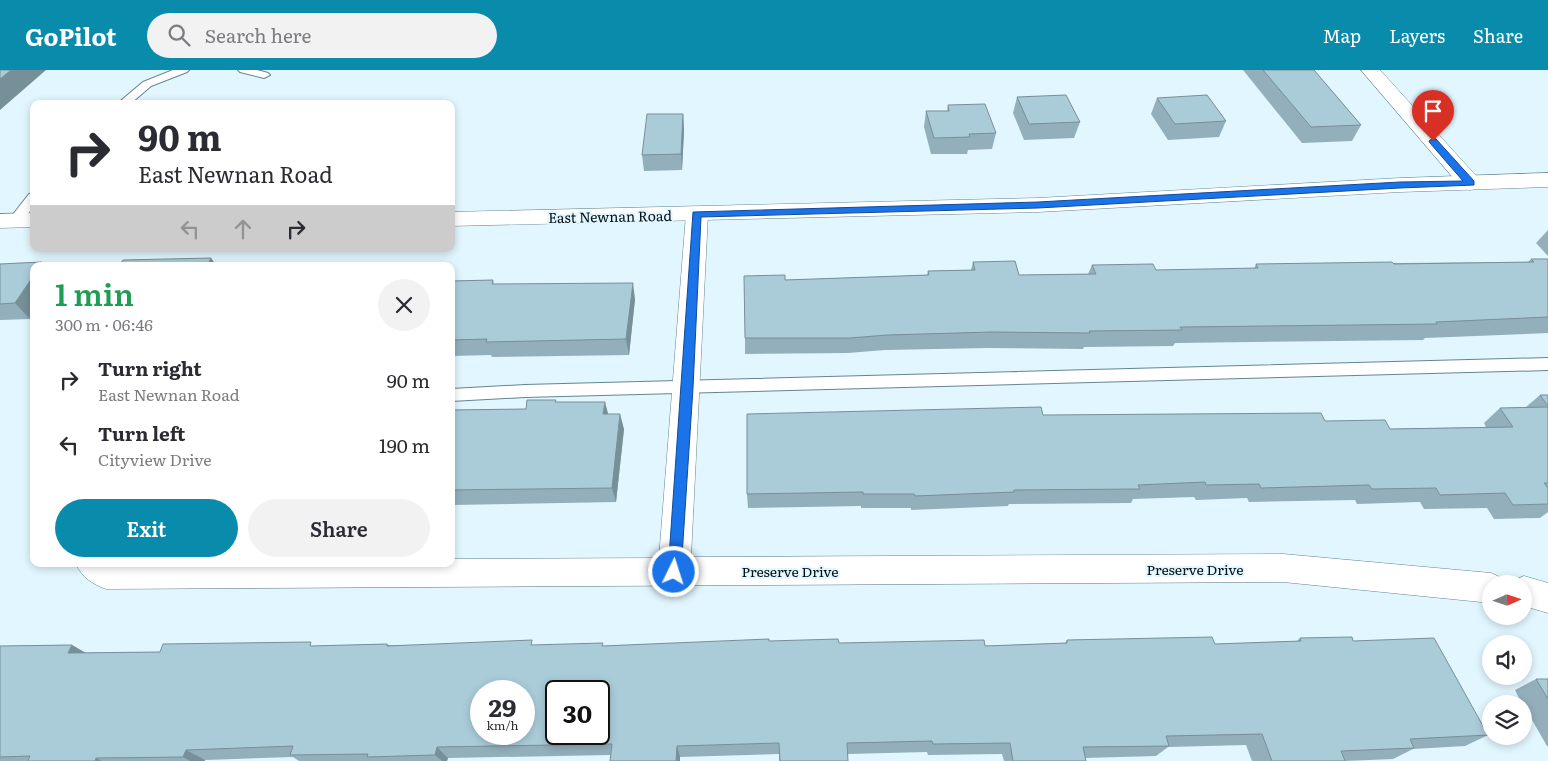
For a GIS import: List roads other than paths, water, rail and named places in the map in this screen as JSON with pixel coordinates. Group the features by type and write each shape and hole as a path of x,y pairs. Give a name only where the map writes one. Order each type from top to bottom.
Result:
{"street":[{"path":"1370,70 1470,183"},
{"name":"East Newnan Road","path":"455,219 1038,205 1400,185 1548,180"},
{"path":"674,572 697,214"},
{"name":"Preserve Drive","path":"96,567 106,575 1283,568 1482,587"},
{"path":"1532,592 1548,598"}],"lane":[{"path":"128,100 147,84 183,70"},
{"path":"244,70 264,75"},
{"path":"17,220 30,203"},
{"path":"455,395 525,391 1548,364"}]}
